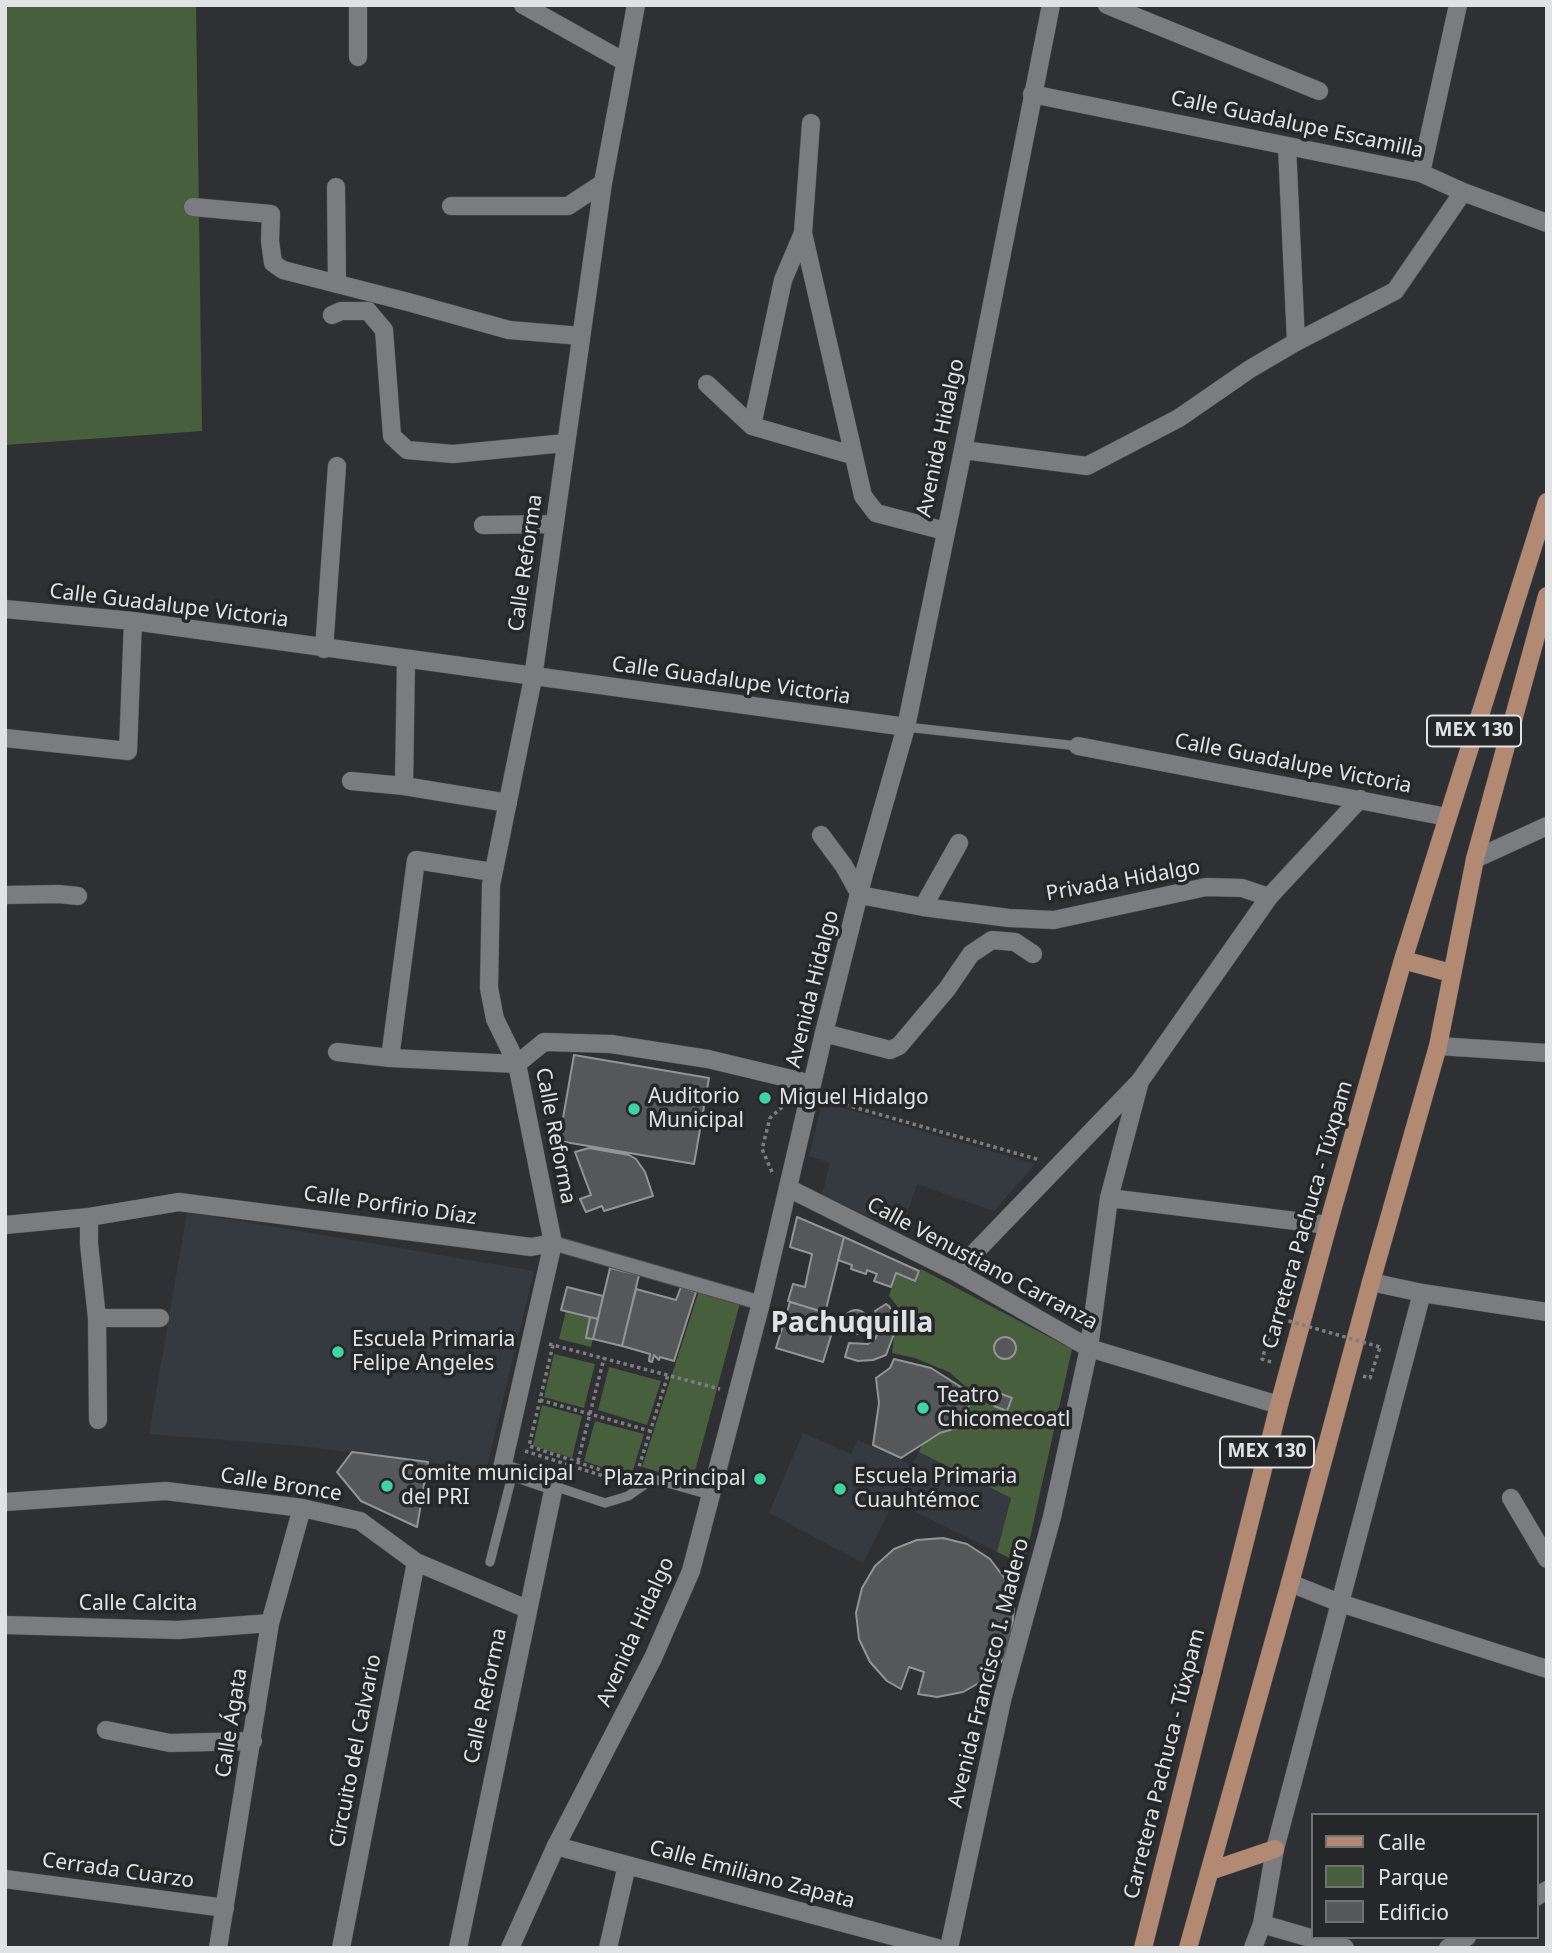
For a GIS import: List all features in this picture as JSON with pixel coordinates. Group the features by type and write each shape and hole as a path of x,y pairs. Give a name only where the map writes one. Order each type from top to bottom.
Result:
{"main road":[{"name":"Carretera Pachuca - Túxpam","path":"1143,1948 1279,1405 1328,1225 1403,960 1547,502"},
{"name":"MEX 130","path":"1191,1947 1371,1282 1438,1046 1475,859 1547,596"},
{"path":"1403,960 1451,973"},
{"path":"1210,1871 1275,1849"}],"street":[{"path":"358,5 358,57"},
{"path":"523,5 625,62"},
{"name":"Calle Reforma","path":"513,1472 502,1468 553,1243 517,1064 495,1019 489,988 492,872 533,678 603,183 636,5"},
{"name":"Avenida Hidalgo","path":"510,1948 556,1846 653,1658 691,1570 761,1303 780,1186 906,727 1051,5"},
{"path":"1107,5 1319,91"},
{"path":"1421,173 1458,5"},
{"name":"Calle Guadalupe Escamilla","path":"1032,94 1421,173 1463,192 1547,223"},
{"path":"811,122 803,233 863,496 876,513 945,531"},
{"path":"1287,146 1296,342"},
{"path":"451,206 568,206 603,183"},
{"path":"336,187 337,284"},
{"path":"963,450 1087,466 1179,418 1250,369 1296,342 1395,291 1463,192"},
{"path":"193,206 271,214 270,241 273,263 283,270 509,330 581,336"},
{"path":"752,426 783,280 803,233"},
{"path":"332,315 341,311 368,311 383,330 392,436 407,450 453,454 565,443"},
{"path":"707,384 752,426 852,456"},
{"path":"324,649 337,466"},
{"path":"483,525 554,524"},
{"name":"Calle Guadalupe Victoria","path":"5,609 133,621 533,678 906,727"},
{"path":"5,738 128,751 133,621"},
{"path":"404,786 405,659"},
{"name":"Calle Guadalupe Victoria","path":"1077,746 1447,817"},
{"path":"351,781 404,786 508,803"},
{"path":"957,1272 1140,1081 1269,897 1360,799"},
{"path":"1475,859 1547,827"},
{"path":"821,835 844,866 860,895"},
{"path":"923,907 959,843"},
{"path":"390,1058 416,860 492,872"},
{"name":"Privada Hidalgo","path":"860,895 923,907 1009,918 1054,920 1206,887 1242,888 1269,897"},
{"path":"5,895 78,896"},
{"path":"824,1032 890,1050 898,1046 931,1008 971,954 992,940 1014,942 1033,954"},
{"path":"337,1052 390,1058 517,1064 544,1042 611,1044 708,1059 805,1090"},
{"path":"1438,1046 1547,1053"},
{"name":"Avenida Francisco I. Madero","path":"949,1948 1002,1700 1052,1517 1089,1348 1109,1198 1140,1081"},
{"name":"Calle Venustiano Carranza","path":"780,1186 957,1272 1089,1348 1279,1405"},
{"path":"1109,1198 1328,1225"},
{"name":"Calle Porfirio Díaz","path":"5,1225 89,1217 179,1202 531,1247 553,1243 761,1303"},
{"path":"89,1217 89,1244 97,1318 98,1420"},
{"path":"1371,1282 1422,1293 1547,1312"},
{"path":"1253,1948 1262,1924 1275,1849 1422,1293"},
{"path":"97,1318 160,1318"},
{"path":"513,1472 554,1486"},
{"name":"Calle Reforma","path":"452,1946 554,1486"},
{"name":"Calle Bronce","path":"5,1502 166,1491 302,1508 360,1521 416,1562 527,1609"},
{"path":"1511,1498 1547,1559"},
{"name":"Calle Ágata","path":"218,1948 270,1623 302,1508"},
{"name":"Circuito del Calvario","path":"341,1948 416,1562"},
{"path":"1290,1583 1340,1602 1547,1669"},
{"name":"Calle Calcita","path":"5,1625 178,1630 270,1623"},
{"path":"106,1730 170,1743 253,1741"},
{"name":"Calle Emiliano Zapata","path":"556,1846 937,1948"},
{"path":"608,1948 627,1865"},
{"name":"Cerrada Cuarzo","path":"5,1879 225,1908"},
{"path":"1262,1924 1310,1938"},
{"path":"1314,1939 1345,1948"},
{"path":"1448,1948 1464,1939"}],"lane":[{"name":"Calle Guadalupe Victoria","path":"906,727 1077,746"},
{"path":"490,1562 513,1472"},
{"path":"554,1486 605,1503 628,1496 650,1481 657,1480 710,1495"}],"path":[{"path":"780,1186 762,1149 770,1118 805,1090 1058,1166"},
{"path":"1262,1359 1275,1317 1380,1347 1370,1378"},
{"path":"547,1343 720,1390 723,1377"},
{"path":"553,1345 529,1446 626,1483"},
{"path":"577,1465 604,1358"},
{"path":"537,1383 522,1450 635,1481 668,1375"},
{"path":"540,1400 650,1431"},
{"path":"641,1478 644,1469"}],"shaded area":[{"path":"822,1102 1035,1164 994,1211 917,1184 901,1231 822,1195 830,1163 809,1156"},
{"name":"Escuela Primaria Felipe Angeles","path":"187,1212 534,1271 486,1470 301,1446 149,1434"},
{"name":"Escuela Primaria Cuauhtémoc","path":"803,1433 851,1454 858,1440 912,1465 919,1452 1011,1498 997,1552 895,1502 910,1469 863,1563 769,1513"}],"green space":[{"path":"5,5 196,5 202,431 5,445"},
{"path":"921,1269 1072,1349 1024,1565 997,1552 1011,1498 919,1452 922,1444 963,1426 966,1413 974,1401 965,1386 949,1372 915,1358 892,1353 898,1307 889,1296 896,1274 914,1282"},
{"path":"699,1291 740,1303 692,1482 642,1467"},
{"path":"566,1311 590,1317 586,1337 593,1339 591,1347 559,1339"},
{"path":"554,1354 595,1364 584,1408 544,1397"},
{"path":"609,1367 661,1381 647,1425 598,1410"},
{"path":"542,1405 582,1416 572,1458 533,1446"},
{"path":"595,1421 644,1434 631,1477 584,1461"}],"building":[{"name":"Auditorio Municipal","path":"574,1055 709,1078 694,1164 559,1141"},
{"path":"589,1148 629,1155 636,1159 645,1172 653,1196 604,1211 602,1206 586,1212 580,1199 591,1195 575,1152"},
{"path":"797,1217 844,1237 825,1313 788,1301 793,1284 805,1287 812,1254 790,1247"},
{"path":"844,1237 919,1271 915,1281 896,1273 891,1287 874,1281 877,1274 851,1269 852,1265 838,1260"},
{"path":"610,1268 639,1275 622,1346 593,1339"},
{"path":"567,1287 603,1296 598,1319 561,1310"},
{"path":"681,1287 696,1292 674,1361 660,1357 659,1360 654,1355 652,1362 649,1361 650,1354 622,1346 636,1289 676,1300"},
{"path":"790,1302 837,1316 823,1362 776,1348"},
{"path":"886,1304 896,1318 894,1334 886,1355 873,1360 858,1361 845,1357 849,1343 868,1344 875,1339 880,1328 875,1311"},
{"path":"856,1310 867,1317 868,1322 861,1333 856,1334 845,1327 844,1322 851,1311"},
{"path":"590,1317 598,1319 593,1339 586,1338"},
{"path":"1005,1337 1013,1340 1016,1348 1013,1356 1005,1359 997,1356 994,1348 997,1340"},
{"name":"Teatro Chicomecoatl","path":"894,1359 931,1368 961,1387 973,1400 965,1412 963,1426 940,1433 901,1458 873,1445 879,1403 876,1378 890,1368"},
{"path":"999,1393 1012,1398 1007,1411 994,1406"},
{"name":"Comite municipal del PRI","path":"352,1452 428,1462 417,1527 361,1501 337,1472"},
{"path":"943,1538 967,1544 990,1559 1006,1580 1014,1606 1012,1633 1004,1659 986,1679 963,1692 937,1697 918,1694 924,1672 909,1667 901,1689 887,1681 870,1662 859,1639 856,1613 862,1588 875,1566 894,1549 917,1540"}],"place":[{"name":"Miguel Hidalgo","path":"765,1098"},
{"name":"Auditorio Municipal","path":"634,1109"},
{"name":"Escuela Primaria Felipe Angeles","path":"338,1352"},
{"name":"Teatro Chicomecoatl","path":"923,1408"},
{"name":"Plaza Principal","path":"760,1479"},
{"name":"Comite municipal del PRI","path":"387,1486"},
{"name":"Escuela Primaria Cuauhtémoc","path":"840,1489"}],"district":[{"name":"Pachuquilla","path":"852,1324"}]}
